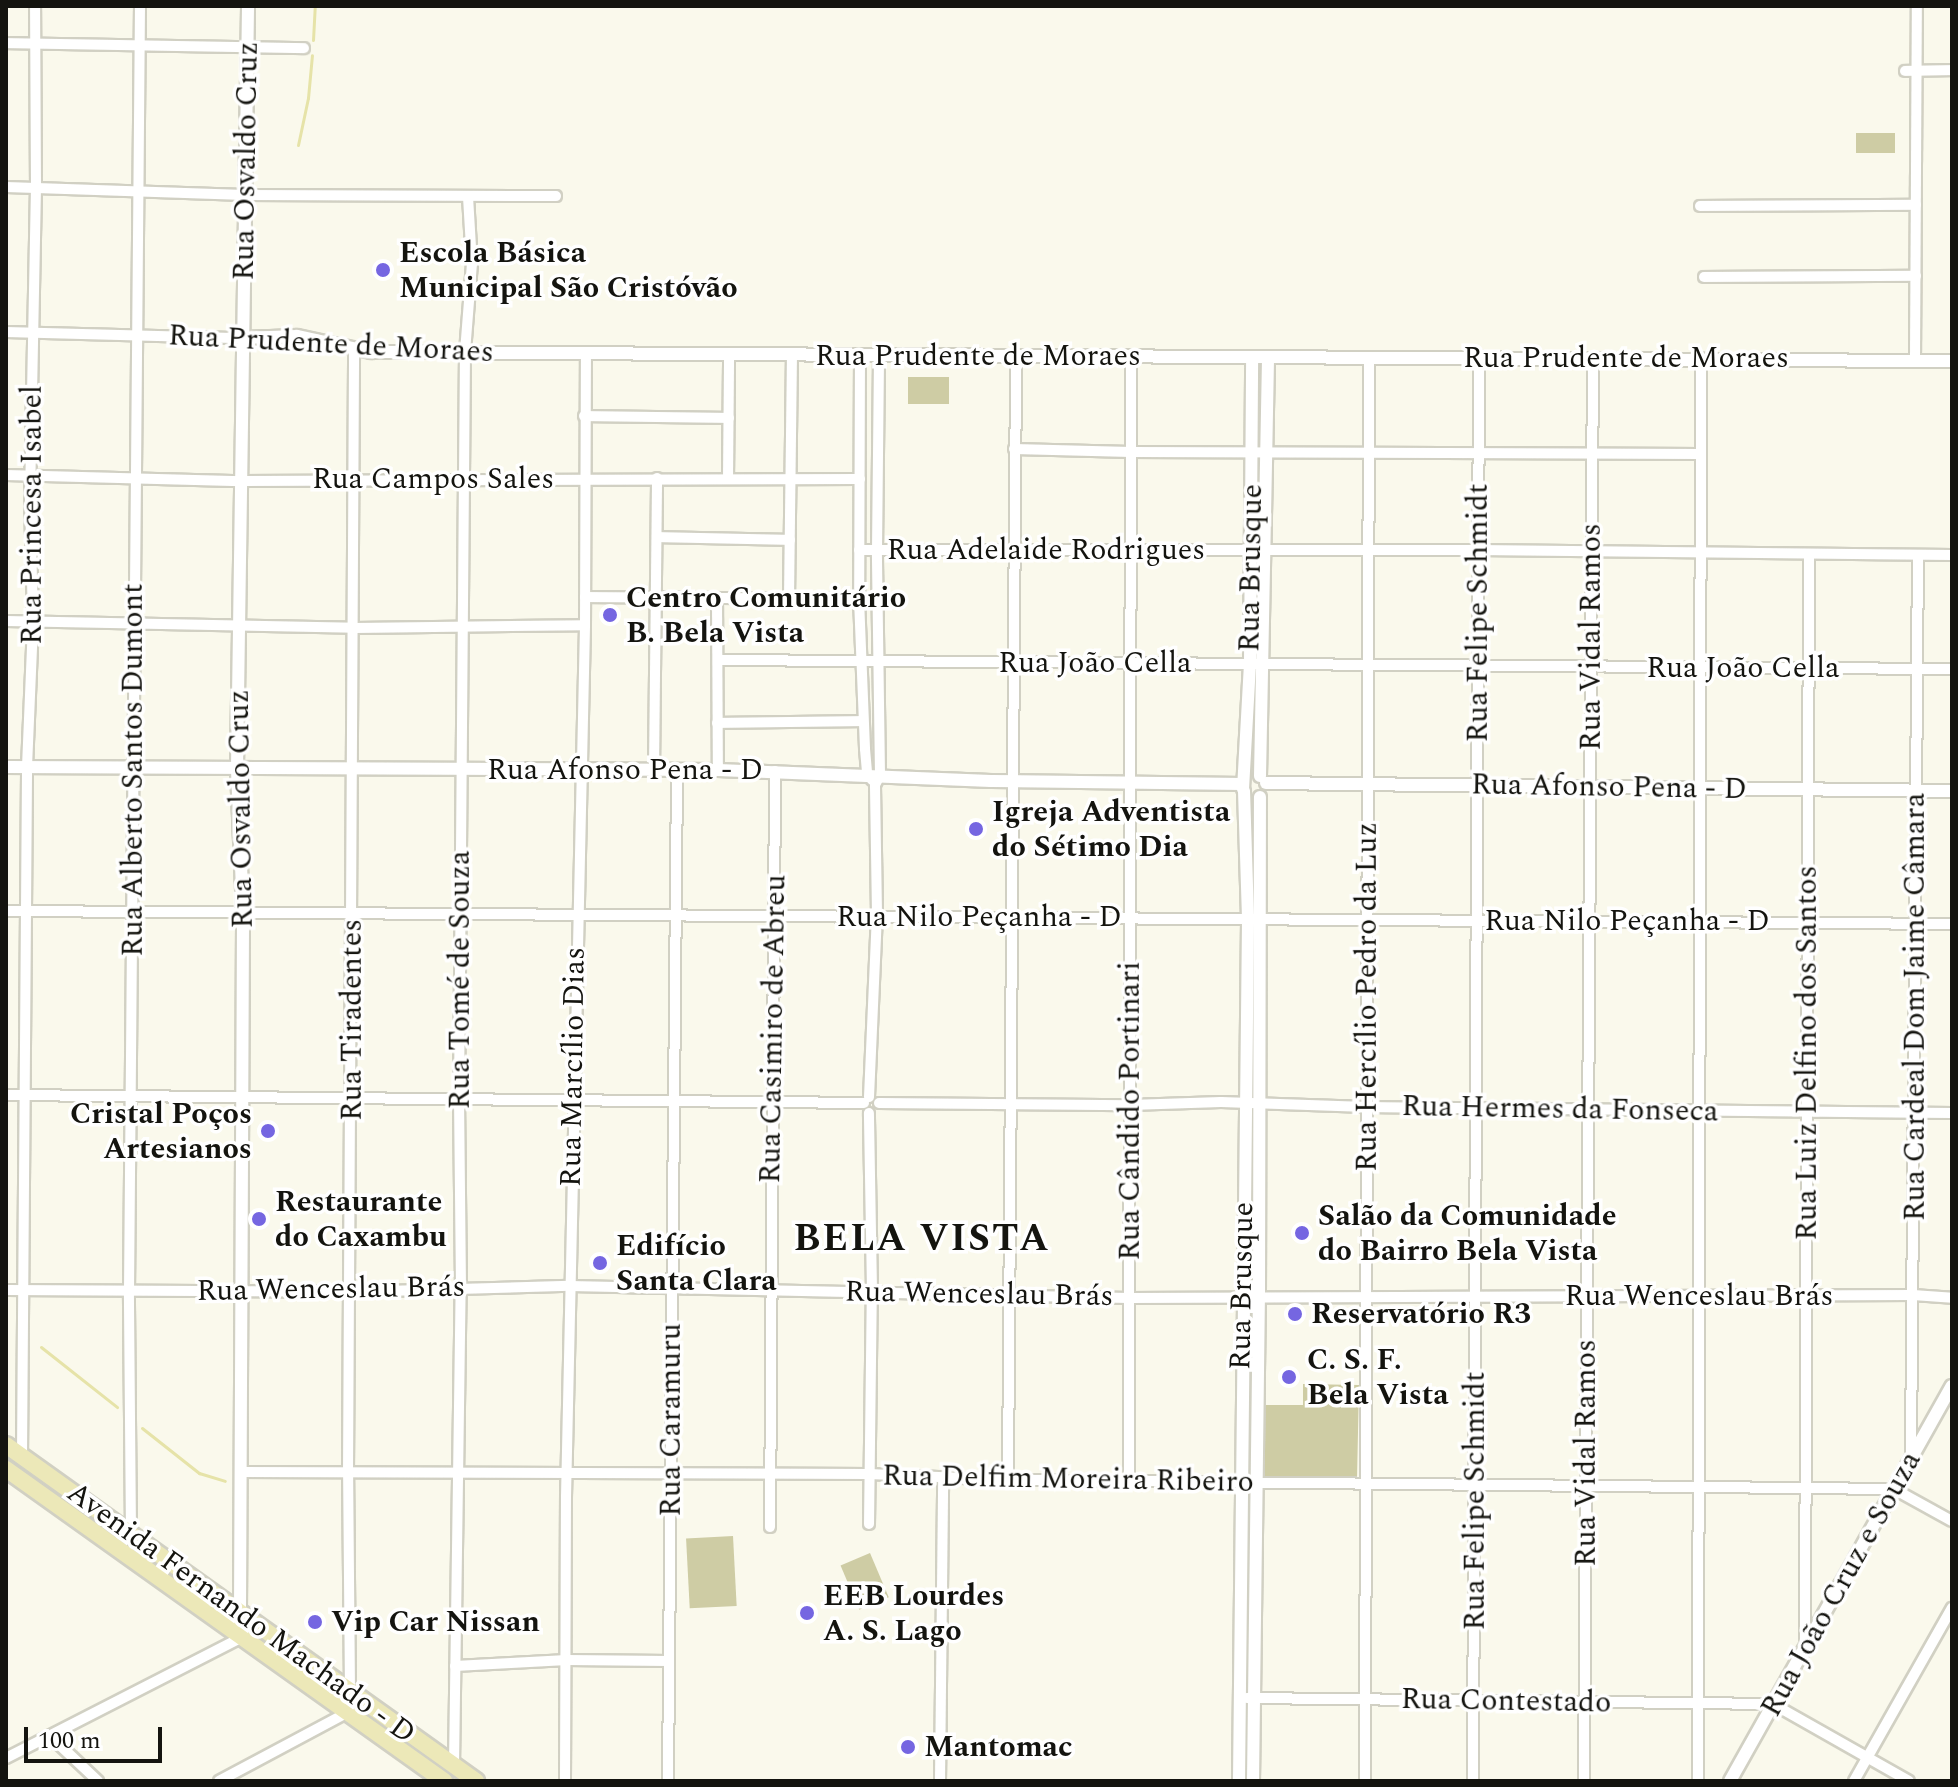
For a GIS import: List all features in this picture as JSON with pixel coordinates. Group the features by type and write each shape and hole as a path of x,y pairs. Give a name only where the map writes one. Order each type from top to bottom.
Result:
{"main road":[{"name":"Avenida Fernando Machado - D","path":"6,1445 476,1781"},
{"name":"Avenida Fernando Machado - D","path":"6,1469 444,1781"}],"street":[{"name":"Rua Princesa Isabel","path":"22,1456 27,767 33,621 35,6"},
{"name":"Rua Alberto Santos Dumont","path":"131,1534 129,1291 140,6"},
{"name":"Rua Osvaldo Cruz","path":"240,1612 243,913 237,767 248,6"},
{"path":"1915,361 1916,205 1911,71 1917,6"},
{"path":"6,43 304,48"},
{"path":"1911,71 1952,70"},
{"path":"6,187 245,195 556,196"},
{"name":"Rua Tomé de Souza","path":"454,1765 461,1288 459,1099 465,352 472,264 468,196"},
{"path":"1700,206 1916,205"},
{"path":"1704,277 1916,276"},
{"name":"Rua Prudente de Moraes","path":"6,332 243,338 297,336 354,349 465,352 1952,361"},
{"name":"Rua Tiradentes","path":"350,1714 348,1473 356,478 354,349"},
{"name":"Rua Marcílio Dias","path":"565,1781 566,1475 575,915 585,625 586,353"},
{"path":"728,479 729,354"},
{"path":"789,599 792,354"},
{"path":"860,355 859,599 863,721 874,778"},
{"path":"869,1524 872,1290 870,1104 877,914 874,778 879,355"},
{"path":"1008,1480 1016,355"},
{"name":"Rua Felipe Schmidt","path":"1473,1781 1479,356"},
{"name":"Rua Cândido Portinari","path":"1129,1481 1131,357"},
{"name":"Rua Brusque","path":"1252,357 1250,663 1244,785 1254,918 1260,1104 1253,1781"},
{"name":"Rua Brusque","path":"1263,780 1268,358"},
{"name":"Rua Hercílio Pedro da Luz","path":"1365,1781 1369,358"},
{"name":"Rua Vidal Ramos","path":"1584,1781 1593,358"},
{"path":"1698,1781 1701,358"},
{"path":"584,416 729,418"},
{"path":"1014,449 1700,454"},
{"name":"Rua Campos Sales","path":"6,475 242,481 584,477 860,479"},
{"path":"654,770 657,478"},
{"path":"658,537 790,540"},
{"name":"Rua Adelaide Rodrigues","path":"859,550 1477,550 1952,555"},
{"name":"Rua Luiz Delfino dos Santos","path":"1805,1647 1809,554"},
{"name":"Rua Cardeal Dom Jaime Câmara","path":"1911,1459 1918,555"},
{"path":"585,597 859,599"},
{"path":"717,599 718,770"},
{"path":"6,621 355,628 463,624 585,625"},
{"name":"Rua João Cella","path":"718,660 1952,669"},
{"path":"717,723 863,721"},
{"name":"Rua Afonso Pena - D","path":"6,767 718,770 874,778 1244,785 1263,780 1368,785 1952,791"},
{"name":"Rua Caramuru","path":"668,1781 677,771"},
{"name":"Rua Casimiro de Abreu","path":"770,1527 775,771"},
{"path":"1244,785 1249,797 1260,797 1263,780"},
{"name":"Rua Brusque","path":"1239,1781 1245,1102 1260,797"},
{"name":"Rua Nilo Peçanha - D","path":"6,911 675,917 877,914 1952,924"},
{"name":"Rua Hermes da Fonseca","path":"6,1095 870,1104 1245,1102 1367,1107 1952,1113"},
{"name":"Rua Wenceslau Brás","path":"6,1290 349,1292 570,1286 1242,1299 1913,1295 1952,1298"},
{"name":"Rua João Cruz e Souza","path":"1730,1781 1952,1386"},
{"name":"Rua Delfim Moreira Ribeiro","path":"241,1472 869,1474 1008,1480 1894,1489"},
{"path":"940,1781 943,1478"},
{"path":"1894,1489 1952,1521"},
{"path":"1854,1781 1952,1608"},
{"path":"6,1758 242,1637"},
{"path":"455,1666 567,1660 668,1661"},
{"name":"Rua Contestado","path":"1240,1698 1773,1704"},
{"path":"1773,1704 1909,1781"},
{"path":"219,1781 350,1714"},
{"path":"50,1736 98,1781"}],"shaded area":[{"path":"1856,133 1895,133 1895,153 1856,153"},
{"path":"908,377 949,377 949,404 908,404"},
{"path":"1303,1384 1359,1385 1357,1479 1263,1478 1264,1405 1303,1405"},
{"path":"733,1536 737,1606 690,1608 686,1538"},
{"path":"870,1553 889,1597 859,1610 841,1566"}],"waterway":[{"path":"313,40 315,6"},
{"path":"298,145 308,98 312,55"},
{"path":"41,1347 117,1407"},
{"path":"142,1428 199,1473 225,1481"}],"place":[{"name":"Escola Básica Municipal São Cristóvão","path":"383,270"},
{"name":"Centro Comunitário B. Bela Vista","path":"610,615"},
{"name":"Igreja Adventista do Sétimo Dia","path":"976,829"},
{"name":"Cristal Poços Artesianos","path":"268,1131"},
{"name":"Restaurante do Caxambu","path":"259,1219"},
{"name":"Salão da Comunidade do Bairro Bela Vista","path":"1302,1233"},
{"name":"Edifício Santa Clara","path":"600,1263"},
{"name":"Reservatório R3","path":"1295,1314"},
{"name":"C. S. F. Bela Vista","path":"1289,1377"},
{"name":"EEB Lourdes A. S. Lago","path":"807,1613"},
{"name":"Vip Car Nissan","path":"315,1622"},
{"name":"Mantomac","path":"908,1747"}],"district":[{"name":"BELA VISTA","path":"922,1240"}]}
